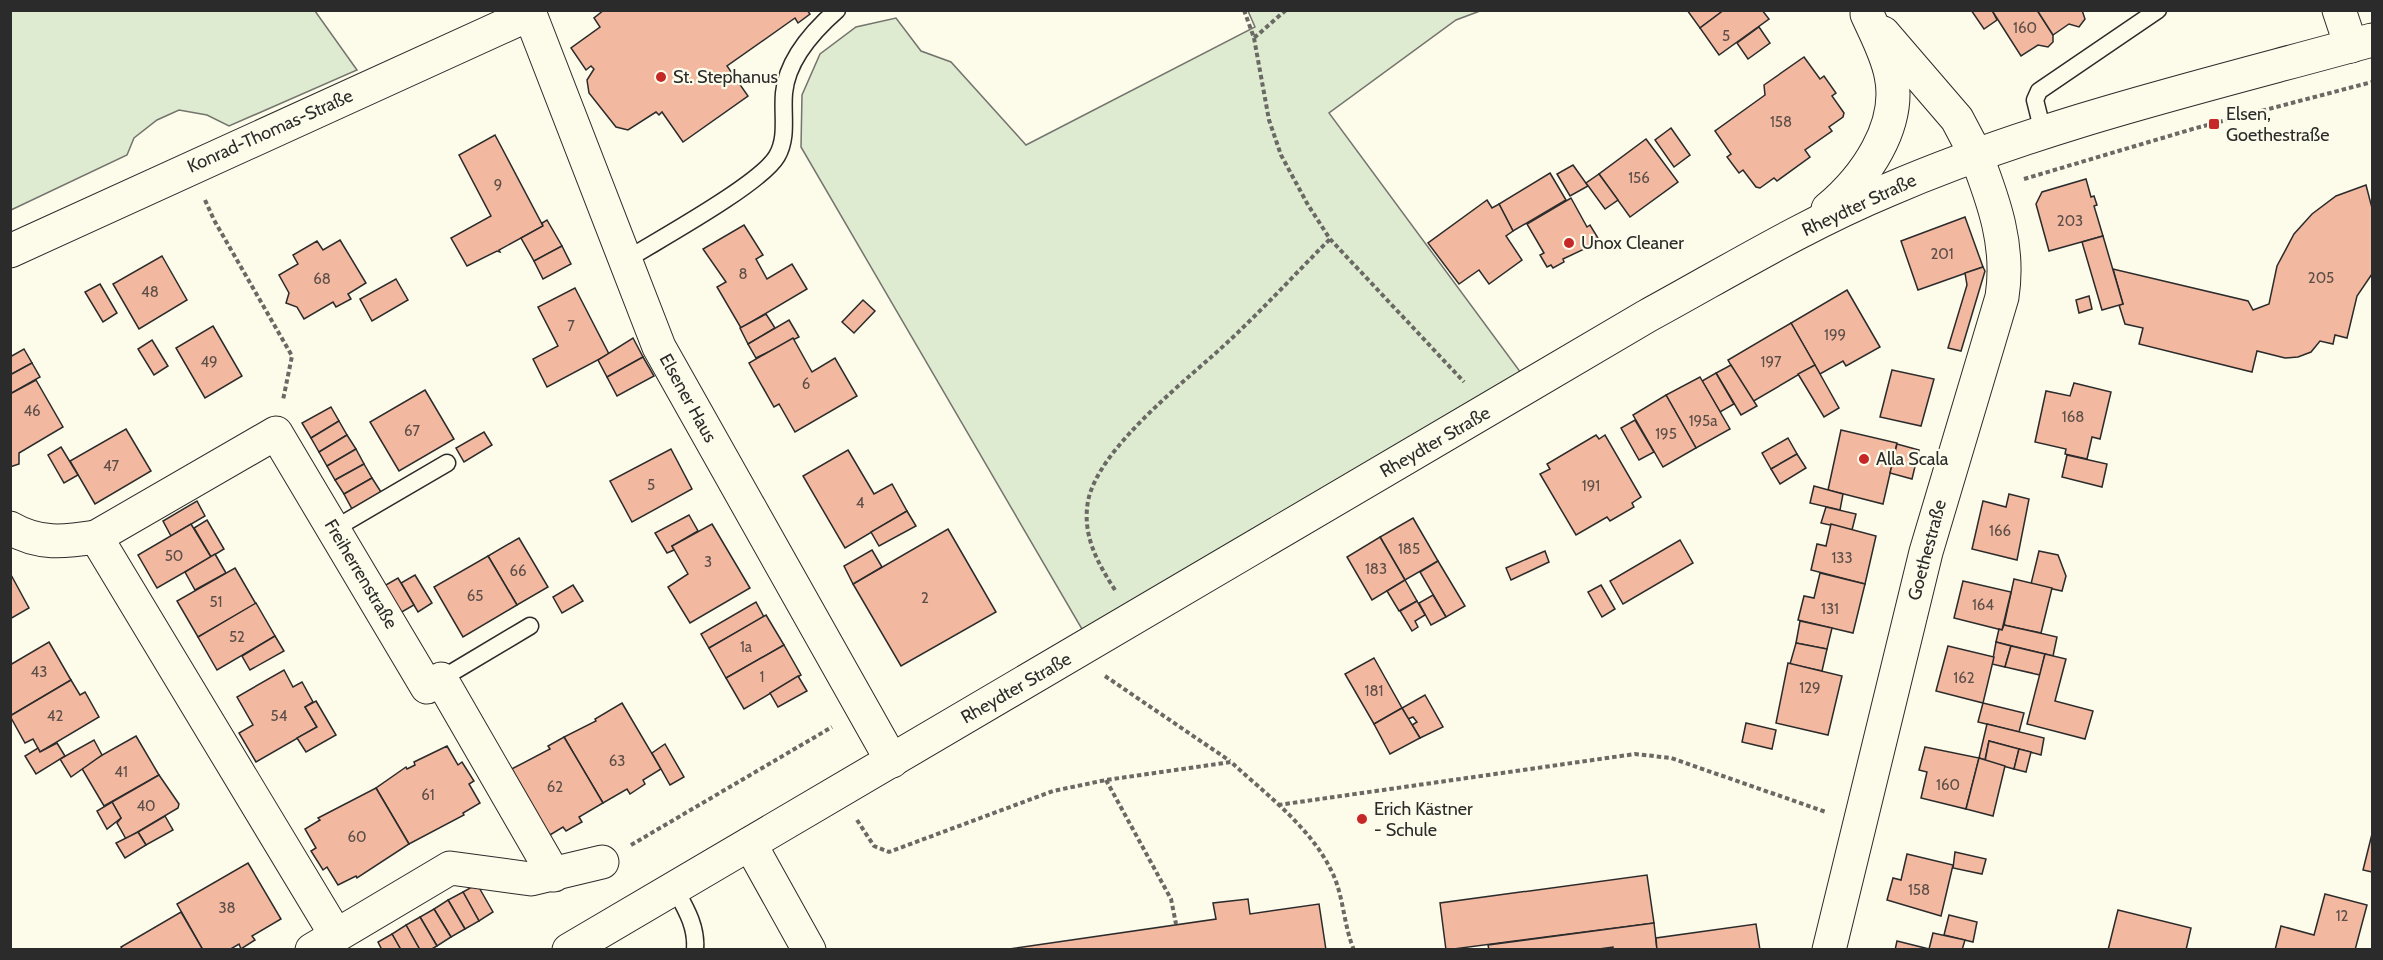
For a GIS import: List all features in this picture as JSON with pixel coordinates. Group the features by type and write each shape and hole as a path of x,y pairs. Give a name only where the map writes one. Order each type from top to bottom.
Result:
{"street":[{"name":"Rheydter Straße","path":"569,950 1647,316 1797,233 1887,190 2043,132 2362,43 2339,10"},
{"name":"Goethestraße","path":"1829,950 1926,552 2002,297 2005,269 2004,246 1989,190 1976,155 1957,119 1865,12"},
{"path":"1797,233 1831,206 1858,179 1876,151 1889,122 1893,102 1892,77 1865,12"},
{"name":"Elsener Haus","path":"530,14 659,347 892,760"},
{"name":"Konrad-Thomas-Straße","path":"10,251 530,14"},
{"path":"10,528 33,539 47,542 96,537 276,433"},
{"name":"Freiherrenstraße","path":"276,433 427,687 441,679"},
{"path":"96,537 324,942 450,868 531,879 602,862"},
{"path":"441,679 554,875"},
{"path":"750,844 809,950"}],"lane":[{"path":"626,260 749,182 776,158 784,140 784,94 787,77 809,40 837,10"},
{"path":"2043,132 2035,100 2039,91 2158,10"},
{"path":"334,529 447,463"},
{"path":"441,679 530,626"},
{"path":"675,889 690,915 696,937 695,950"}],"path":[{"path":"1244,10 1254,38 1265,106 1275,138 1298,188 1330,239 1401,312 1489,410"},
{"path":"1254,38 1286,10"},
{"path":"1989,190 2196,128 2373,82"},
{"path":"190,167 214,220 292,356 276,433"},
{"path":"1134,619 1095,556 1087,532 1088,501 1102,468 1163,400 1249,322 1330,239"},
{"path":"1110,667 1100,673 1231,762 1308,836 1332,871 1344,909 1347,933 1354,950"},
{"path":"602,862 815,736"},
{"path":"1278,805 1635,754 1671,758 1861,824"},
{"path":"855,817 874,846 889,852 1053,791 1106,780 1231,762"},
{"path":"1106,780 1171,899 1176,924"}],"green space":[{"path":"11,10 315,11 357,70 229,126 207,115 179,110 157,120 134,138 127,155 11,210"},
{"path":"1248,11 1480,11 1456,20 1329,113 1524,377 1086,636 801,147 802,95 820,54 856,27 896,18 921,51 951,62 1026,145 1255,27"}],"building":[{"name":"St. Stephanus","path":"604,10 807,10 810,14 798,23 795,18 727,66 748,96 683,142 662,112 659,115 656,112 628,130 616,127 589,93 587,80 594,69 591,66 586,70 571,48 600,27 594,18"},
{"path":"1687,10 1724,10 1700,28"},
{"path":"1724,10 1762,10 1769,19 1719,55 1700,28"},
{"path":"1971,10 1992,10 1997,20 1984,29"},
{"path":"1995,10 2037,10 2053,35 2053,42 2048,47 2038,45 2021,56 1993,12"},
{"path":"2037,10 2082,10 2085,19 2079,27 2069,24 2053,35"},
{"path":"1759,27 1770,43 1748,59 1737,43"},
{"path":"1804,57 1820,79 1824,76 1836,93 1832,96 1844,113 1843,117 1829,127 1832,131 1805,150 1810,157 1777,181 1774,178 1760,188 1756,187 1743,170 1739,173 1727,157 1731,154 1715,131 1765,95 1764,85"},
{"path":"1671,128 1690,155 1674,167 1655,140"},
{"path":"495,135 543,226 499,250 500,252 497,251 467,266 451,238 491,216 459,155"},
{"path":"1646,139 1678,182 1630,217 1599,174"},
{"path":"1573,165 1588,186 1570,196 1557,174"},
{"path":"1550,173 1566,200 1513,231 1499,204"},
{"path":"1599,174 1618,200 1605,209 1586,183"},
{"path":"2086,179 2091,197 2094,196 2097,205 2094,206 2103,236 2049,251 2036,204 2042,192"},
{"path":"2366,185 2372,208 2372,274 2357,296 2347,338 2335,335 2333,344 2320,341 2311,352 2298,357 2285,358 2257,351 2252,372 2139,344 2143,328 2125,324 2119,305 2123,304 2113,269 2248,301 2253,310 2269,304 2277,266 2294,234 2312,214 2336,196"},
{"path":"1571,198 1587,227 1590,225 1598,238 1595,239 1597,243 1563,259 1564,262 1553,268 1551,265 1547,267 1540,255 1544,253 1527,224"},
{"path":"1487,200 1492,208 1499,204 1513,231 1506,236 1522,260 1489,284 1479,270 1459,284 1428,243"},
{"path":"1965,217 1983,267 1918,290 1901,241"},
{"path":"547,220 562,246 534,261 521,238 543,226 542,223"},
{"path":"744,225 763,255 756,259 767,279 792,264 807,289 741,328 717,287 726,282 703,249"},
{"path":"2103,236 2123,304 2102,310 2082,242"},
{"path":"340,240 366,283 348,294 351,299 336,307 333,302 304,319 297,307 286,303 289,293 279,275 298,264 293,255 317,241 323,250"},
{"path":"562,246 571,264 543,279 534,261"},
{"path":"162,256 187,300 139,329 113,284"},
{"path":"1983,267 1985,271 1961,351 1948,348 1967,285 1965,273"},
{"path":"396,279 408,300 372,321 360,299"},
{"path":"100,284 117,313 103,322 85,292"},
{"path":"575,288 609,354 547,387 533,359 558,346 538,307"},
{"path":"1847,290 1880,347 1846,366 1843,361 1820,374 1791,323"},
{"path":"2089,296 2092,309 2079,313 2076,300"},
{"path":"863,300 875,311 854,333 842,322"},
{"path":"766,314 775,328 748,344 740,328"},
{"path":"789,320 799,337 756,358 748,344"},
{"path":"1791,323 1815,365 1752,402 1728,360"},
{"path":"213,326 242,376 205,398 176,348"},
{"path":"633,338 643,357 607,377 598,360"},
{"path":"793,338 812,372 835,358 857,396 795,432 779,404 774,407 749,363"},
{"path":"152,340 168,366 154,375 138,349"},
{"path":"24,349 32,363 10,375 10,357"},
{"path":"643,357 654,376 617,396 607,377"},
{"path":"32,363 40,377 10,394 10,375"},
{"path":"1731,365 1757,406 1741,415 1716,373"},
{"path":"1815,365 1839,408 1824,417 1798,374"},
{"path":"1892,370 1934,379 1921,426 1880,417"},
{"path":"1716,373 1734,404 1720,412 1702,381"},
{"path":"1700,377 1730,429 1696,448 1666,395"},
{"path":"36,380 63,427 19,453 19,464 10,467 10,394"},
{"path":"2074,383 2111,392 2100,439 2092,437 2087,459 2065,454 2066,449 2035,442 2046,391 2070,396"},
{"path":"425,390 454,439 399,471 370,422"},
{"path":"1666,395 1696,448 1663,467 1633,415"},
{"path":"331,407 339,421 311,438 302,423"},
{"path":"1635,420 1654,452 1639,460 1621,428"},
{"path":"339,421 347,435 319,452 311,438"},
{"path":"126,429 151,471 95,504 70,461"},
{"name":"Alla Scala","path":"1841,430 1897,443 1883,504 1828,490"},
{"path":"484,432 492,445 464,462 456,448"},
{"path":"347,435 356,449 327,466 319,452"},
{"path":"1596,435 1599,439 1605,435 1641,497 1632,503 1634,507 1610,521 1607,517 1576,535 1540,474 1550,469 1547,464"},
{"path":"1788,438 1797,454 1771,469 1762,453"},
{"path":"1897,444 1919,450 1912,479 1890,473"},
{"path":"61,447 78,475 64,483 48,455"},
{"path":"356,449 364,464 335,480 327,466"},
{"path":"671,449 692,489 632,522 610,481"},
{"path":"848,450 874,494 892,484 907,511 845,548 803,476"},
{"path":"1797,454 1806,468 1780,484 1771,469"},
{"path":"2067,455 2107,464 2102,487 2062,477"},
{"path":"364,464 372,478 344,494 335,480"},
{"path":"372,478 381,492 352,509 344,494"},
{"path":"1814,486 1843,494 1840,510 1810,503"},
{"path":"2009,494 2029,499 2017,560 1972,549 1983,501 2006,507"},
{"path":"197,501 205,516 171,536 163,521"},
{"path":"1826,507 1856,514 1852,530 1821,523"},
{"path":"907,511 916,526 879,546 871,532"},
{"path":"689,515 698,531 672,546 674,550 667,553 655,533"},
{"path":"1413,518 1438,561 1405,580 1380,537"},
{"path":"207,520 224,549 211,557 194,528"},
{"path":"191,524 211,557 157,588 138,555"},
{"path":"712,524 750,588 690,623 668,587 688,574 672,546"},
{"path":"1831,524 1876,536 1865,584 1811,570 1817,544 1826,546"},
{"path":"948,529 996,612 901,666 853,584"},
{"path":"1380,537 1405,580 1372,600 1347,557"},
{"path":"519,538 548,587 517,605 488,556"},
{"path":"1680,540 1693,563 1623,604 1610,581"},
{"path":"872,550 882,567 853,584 844,566"},
{"path":"1545,551 1549,562 1511,580 1506,568"},
{"path":"2039,551 2058,555 2066,576 2062,591 2031,584"},
{"path":"215,554 226,573 195,590 185,572"},
{"path":"488,556 517,605 463,637 434,587"},
{"path":"1438,561 1465,606 1446,617 1420,572"},
{"path":"235,568 256,604 198,637 177,601"},
{"path":"10,573 29,608 10,619"},
{"path":"1820,573 1865,584 1853,633 1798,620 1804,596 1814,598"},
{"path":"415,575 432,603 418,612 401,583"},
{"path":"398,578 414,605 400,613 384,586"},
{"path":"2014,579 2052,588 2041,633 2004,625"},
{"path":"1405,580 1417,601 1399,611 1387,591"},
{"path":"1963,581 2011,592 2002,630 1954,618"},
{"path":"573,585 583,601 562,613 553,597"},
{"path":"1601,585 1615,609 1602,617 1588,592"},
{"path":"1433,595 1446,617 1431,625 1419,603"},
{"path":"1417,601 1425,615 1415,621 1418,627 1412,631 1400,611"},
{"path":"756,602 764,617 709,648 701,634"},
{"path":"256,603 275,636 217,670 198,637"},
{"path":"766,615 784,645 726,678 709,648"},
{"path":"1800,621 1832,628 1827,649 1796,643"},
{"path":"2004,625 2057,637 2053,656 1996,642 1999,629 2002,630"},
{"path":"275,636 284,651 250,670 242,656"},
{"path":"49,642 71,680 10,716 10,665"},
{"path":"1996,642 2011,646 2005,667 1992,664"},
{"path":"1796,643 1827,649 1822,671 1790,664"},
{"path":"784,645 801,675 744,709 726,678"},
{"path":"1948,646 1994,657 1983,703 1936,691"},
{"path":"2011,646 2045,654 2040,675 2005,667"},
{"path":"2045,654 2066,659 2055,701 2093,711 2085,739 2027,724"},
{"path":"1374,658 1402,708 1374,724 1345,674"},
{"path":"1788,663 1842,676 1828,735 1776,723"},
{"path":"284,670 293,687 302,682 313,702 305,707 317,727 256,762 239,733 253,725 237,697"},
{"path":"798,676 807,691 778,707 770,693"},
{"path":"71,680 80,695 85,692 99,717 40,752 33,739 25,743 10,716"},
{"path":"1425,695 1443,727 1420,738 1412,725 1417,722 1413,717 1408,719 1402,708"},
{"path":"316,701 336,735 306,752 297,738 317,727 305,707"},
{"path":"622,703 661,769 643,780 645,784 630,794 627,789 603,803 564,737 596,721 595,719"},
{"path":"1983,703 2024,713 2019,732 1978,722"},
{"path":"1402,708 1420,738 1390,754 1374,724"},
{"path":"1746,723 1776,730 1772,749 1742,742"},
{"path":"1987,724 2044,738 2041,755 1989,741 1985,760 1979,758"},
{"path":"136,736 159,775 104,806 81,767"},
{"path":"564,737 603,803 579,817 582,822 566,831 563,827 545,838 506,772 550,749 548,746"},
{"path":"94,740 102,755 71,777 60,759"},
{"path":"1989,741 2019,749 2014,769 1985,761"},
{"path":"57,743 65,756 36,774 25,756 38,748 40,752"},
{"path":"665,744 684,777 670,785 652,753"},
{"path":"447,746 458,765 462,762 474,781 469,784 480,803 463,813 464,815 409,844 376,788 406,767 407,769 415,765 414,762"},
{"path":"1925,747 1979,758 1966,809 1921,798 1927,772 1919,770"},
{"path":"2019,749 2031,752 2026,772 2014,769"},
{"path":"1979,758 2005,766 1993,816 1966,809"},
{"path":"159,775 179,804 178,808 126,839 117,823 121,818 112,802"},
{"path":"376,788 409,844 357,878 356,876 338,885 327,867 323,870 311,851 316,848 305,829 320,820 318,818"},
{"path":"112,802 121,818 107,829 97,811"},
{"path":"165,816 173,830 146,845 138,832"},
{"path":"138,832 146,845 125,858 116,843"},
{"path":"2372,834 2372,872 2363,870"},
{"path":"1955,852 1986,859 1982,874 1953,868"},
{"path":"1907,854 1953,865 1941,916 1887,900 1893,878 1901,880"},
{"path":"248,863 281,919 252,936 255,940 241,949 239,944 229,950 203,950 177,904"},
{"path":"1647,875 1654,923 1446,950 1440,903"},
{"path":"477,884 493,912 479,921 463,892"},
{"path":"463,892 479,921 465,929 448,900"},
{"path":"2325,894 2367,905 2355,950 2275,950 2281,926 2314,935"},
{"path":"1248,899 1250,914 1319,904 1326,950 1002,950 1216,919 1213,903"},
{"path":"448,900 465,929 451,937 434,909"},
{"path":"434,909 451,937 437,946 420,917"},
{"path":"2118,910 2191,928 2186,950 2108,950"},
{"path":"181,912 203,950 123,950 121,947"},
{"path":"1949,915 1977,922 1973,942 1944,935"},
{"path":"420,917 437,946 430,950 420,950 406,925"},
{"path":"1654,923 1657,950 1613,950 1613,947 1591,950 1489,950 1488,945"},
{"path":"1756,924 1760,950 1657,950 1656,938"},
{"path":"406,925 420,950 401,950 392,934"},
{"path":"1933,933 1965,940 1962,950 1929,949"},
{"path":"392,934 401,950 382,950 378,942"},
{"path":"1897,941 1929,949 1931,950 1895,950"}],"place":[{"name":"St. Stephanus","path":"661,77"},
{"name":"Elsen, Goethestraße","path":"2214,124"},
{"name":"Unox Cleaner","path":"1569,243"},
{"name":"Alla Scala","path":"1864,459"},
{"name":"Erich Kästner - Schule","path":"1362,819"}]}
